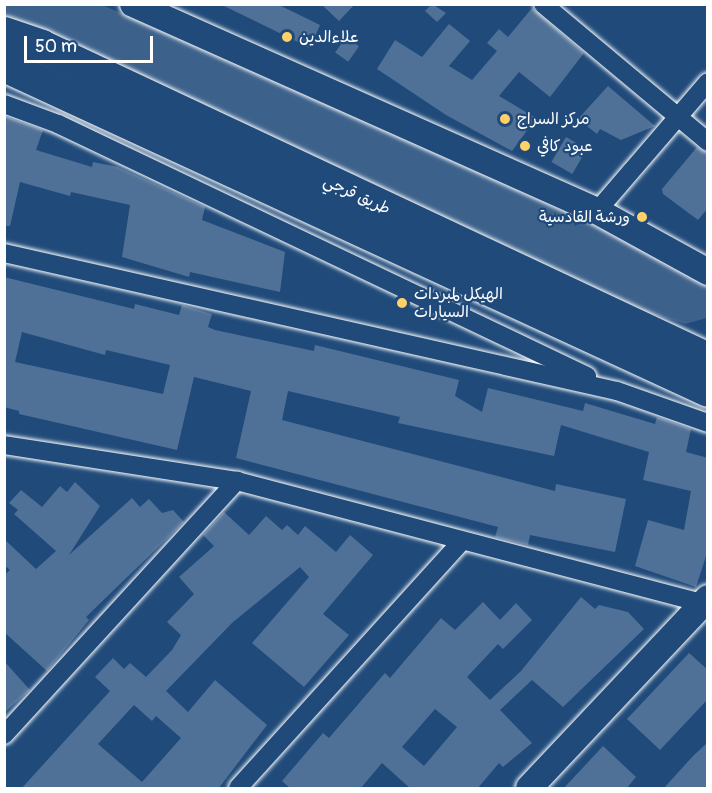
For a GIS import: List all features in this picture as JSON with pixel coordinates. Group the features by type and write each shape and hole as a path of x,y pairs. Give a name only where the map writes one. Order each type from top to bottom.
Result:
{"highway":[{"name":"طريق قرجي","path":"4,33 437,248 708,390"},
{"name":"طريق قرجي","path":"4,65 437,248 708,359"}],"main road":[{"path":"143,6 597,211 708,272"},
{"path":"529,789 705,600"}],"street":[{"path":"543,4 708,142"},
{"path":"597,211 676,116 708,82"},
{"path":"4,104 58,124 617,391 708,423"},
{"path":"4,253 617,391"},
{"path":"4,445 237,481 461,542 705,600"},
{"path":"4,735 237,481"},
{"path":"238,789 461,542"}],"shaded area":[{"path":"4,5 102,5 300,89 606,231 707,285 707,318 685,324 647,312 72,46 5,21"}],"building":[{"path":"220,4 277,4 320,25 310,48"},
{"path":"321,4 355,4 339,21"},
{"path":"432,4 446,13 437,22 425,11"},
{"path":"532,8 584,53 550,97 519,72 499,96 536,118 512,151 446,115 377,69 395,40 422,57 449,24 470,41 449,66 472,80 497,51 487,43 499,29 508,37"},
{"path":"346,37 359,46 348,62 335,53"},
{"path":"608,86 655,126 621,140 600,129 597,134 578,119"},
{"path":"4,116 43,130 36,150 92,167 93,162 118,167 205,207 202,220 285,252 280,292 190,272 189,277 122,257 130,205 71,192 70,196 20,182 10,226 4,226"},
{"path":"566,137 587,149 572,174 552,162"},
{"path":"697,147 708,153 708,208 698,220 663,194 662,189"},
{"path":"4,277 134,309 135,304 179,315 182,305 212,314 208,327 215,330 314,351 315,345 459,380 455,396 482,412 488,388 583,411 585,403 655,424 657,417 691,429 686,452 708,458 708,550 696,587 635,566 648,520 684,530 691,491 643,480 649,452 561,425 554,456 398,423 400,417 288,391 282,420 555,491 556,484 626,499 615,552 530,535 528,545 495,537 498,527 236,458 251,391 194,377 177,450 19,414 19,411 4,407","holes":["22,332 105,355 106,350 170,365 163,394 15,362"]},
{"path":"75,482 100,506 69,555 132,498 140,507 149,499 162,513 173,510 184,522 86,617 89,620 47,671 4,632 4,575 10,570 4,565 4,539 36,569 56,551 14,514 18,510 9,503 21,490 42,507 60,486 67,492"},
{"path":"224,512 249,535 266,516 282,530 287,525 298,535 305,526 336,552 350,535 373,555 323,614 349,635 304,687 252,643 309,577 300,567 232,623 166,691 188,712 215,680 267,725 218,789 21,789 110,691 95,677 113,658 124,669 130,663 146,677 172,650 181,635 167,622 194,594 179,577 214,546 203,535","holes":["134,705 152,721 156,716 181,738 142,782 98,744"]},
{"path":"581,597 595,609 599,605 628,612 644,629 563,707 532,680 500,710 532,743 503,767 499,763 477,789 411,789 382,763 360,789 291,789 282,781 323,733 329,738 385,673 390,678 441,618 455,630 483,602 500,620 516,603 532,620 503,649 498,644 467,677 490,700 521,671","holes":["435,709 457,727 424,766 402,747"]},
{"path":"689,653 708,670 708,699 660,750 627,719"},
{"path":"4,661 30,690 4,713"},
{"path":"708,742 708,789 663,789 693,756"},
{"path":"603,746 636,777 626,789 563,789"}],"place":[{"name":"علاءالدين","path":"287,37"},
{"name":"مركز السراج","path":"505,119"},
{"name":"عبود كافي","path":"525,146"},
{"name":"ورشة القادسية","path":"642,217"},
{"name":"الهيكل لمبردات السيارات","path":"402,303"}]}
